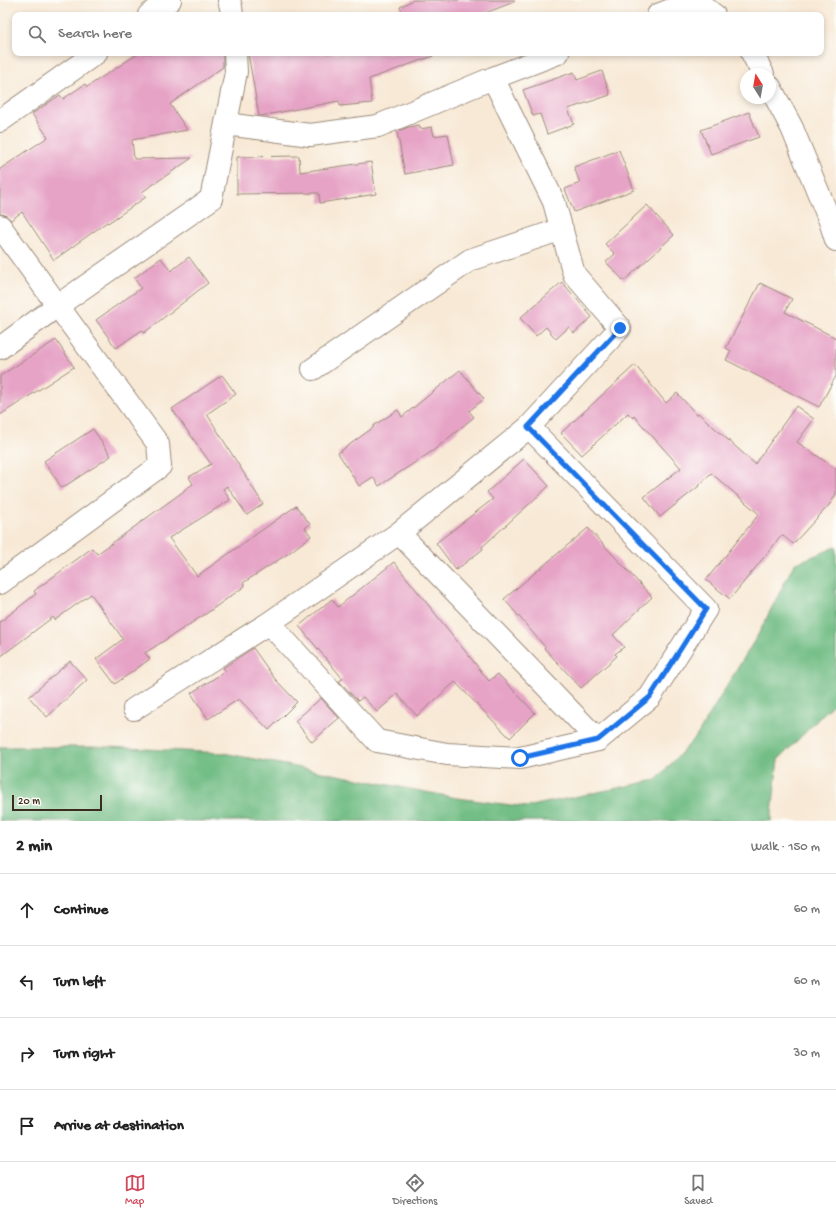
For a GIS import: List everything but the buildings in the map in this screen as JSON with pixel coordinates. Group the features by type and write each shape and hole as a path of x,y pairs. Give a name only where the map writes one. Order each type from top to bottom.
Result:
{"street":[{"path":"153,12 170,0"},
{"path":"229,0 232,12"},
{"path":"696,0 710,12"},
{"path":"666,12 696,0 700,0"},
{"path":"0,121 92,56"},
{"path":"0,348 57,306 211,199 236,72 235,56"},
{"path":"226,124 310,135 378,126 550,56"},
{"path":"754,56 760,68"},
{"path":"134,709 269,623 399,533 528,427 620,328 574,274 554,202 493,78"},
{"path":"776,98 792,128 830,221 836,240"},
{"path":"0,226 158,444 160,466 0,583"},
{"path":"313,369 470,260 562,229"},
{"path":"269,623 377,740 447,754 520,758 598,740 650,697 706,609 528,427"},
{"path":"399,533 598,740"}],"green space":[{"path":"836,547 836,701 778,760 771,821 0,821 0,747 108,747 223,753 457,798 526,807 656,780 696,737 759,633 794,564"}],"route":[{"path":"520,758 598,740 650,697 706,609 528,427 620,328"}]}
